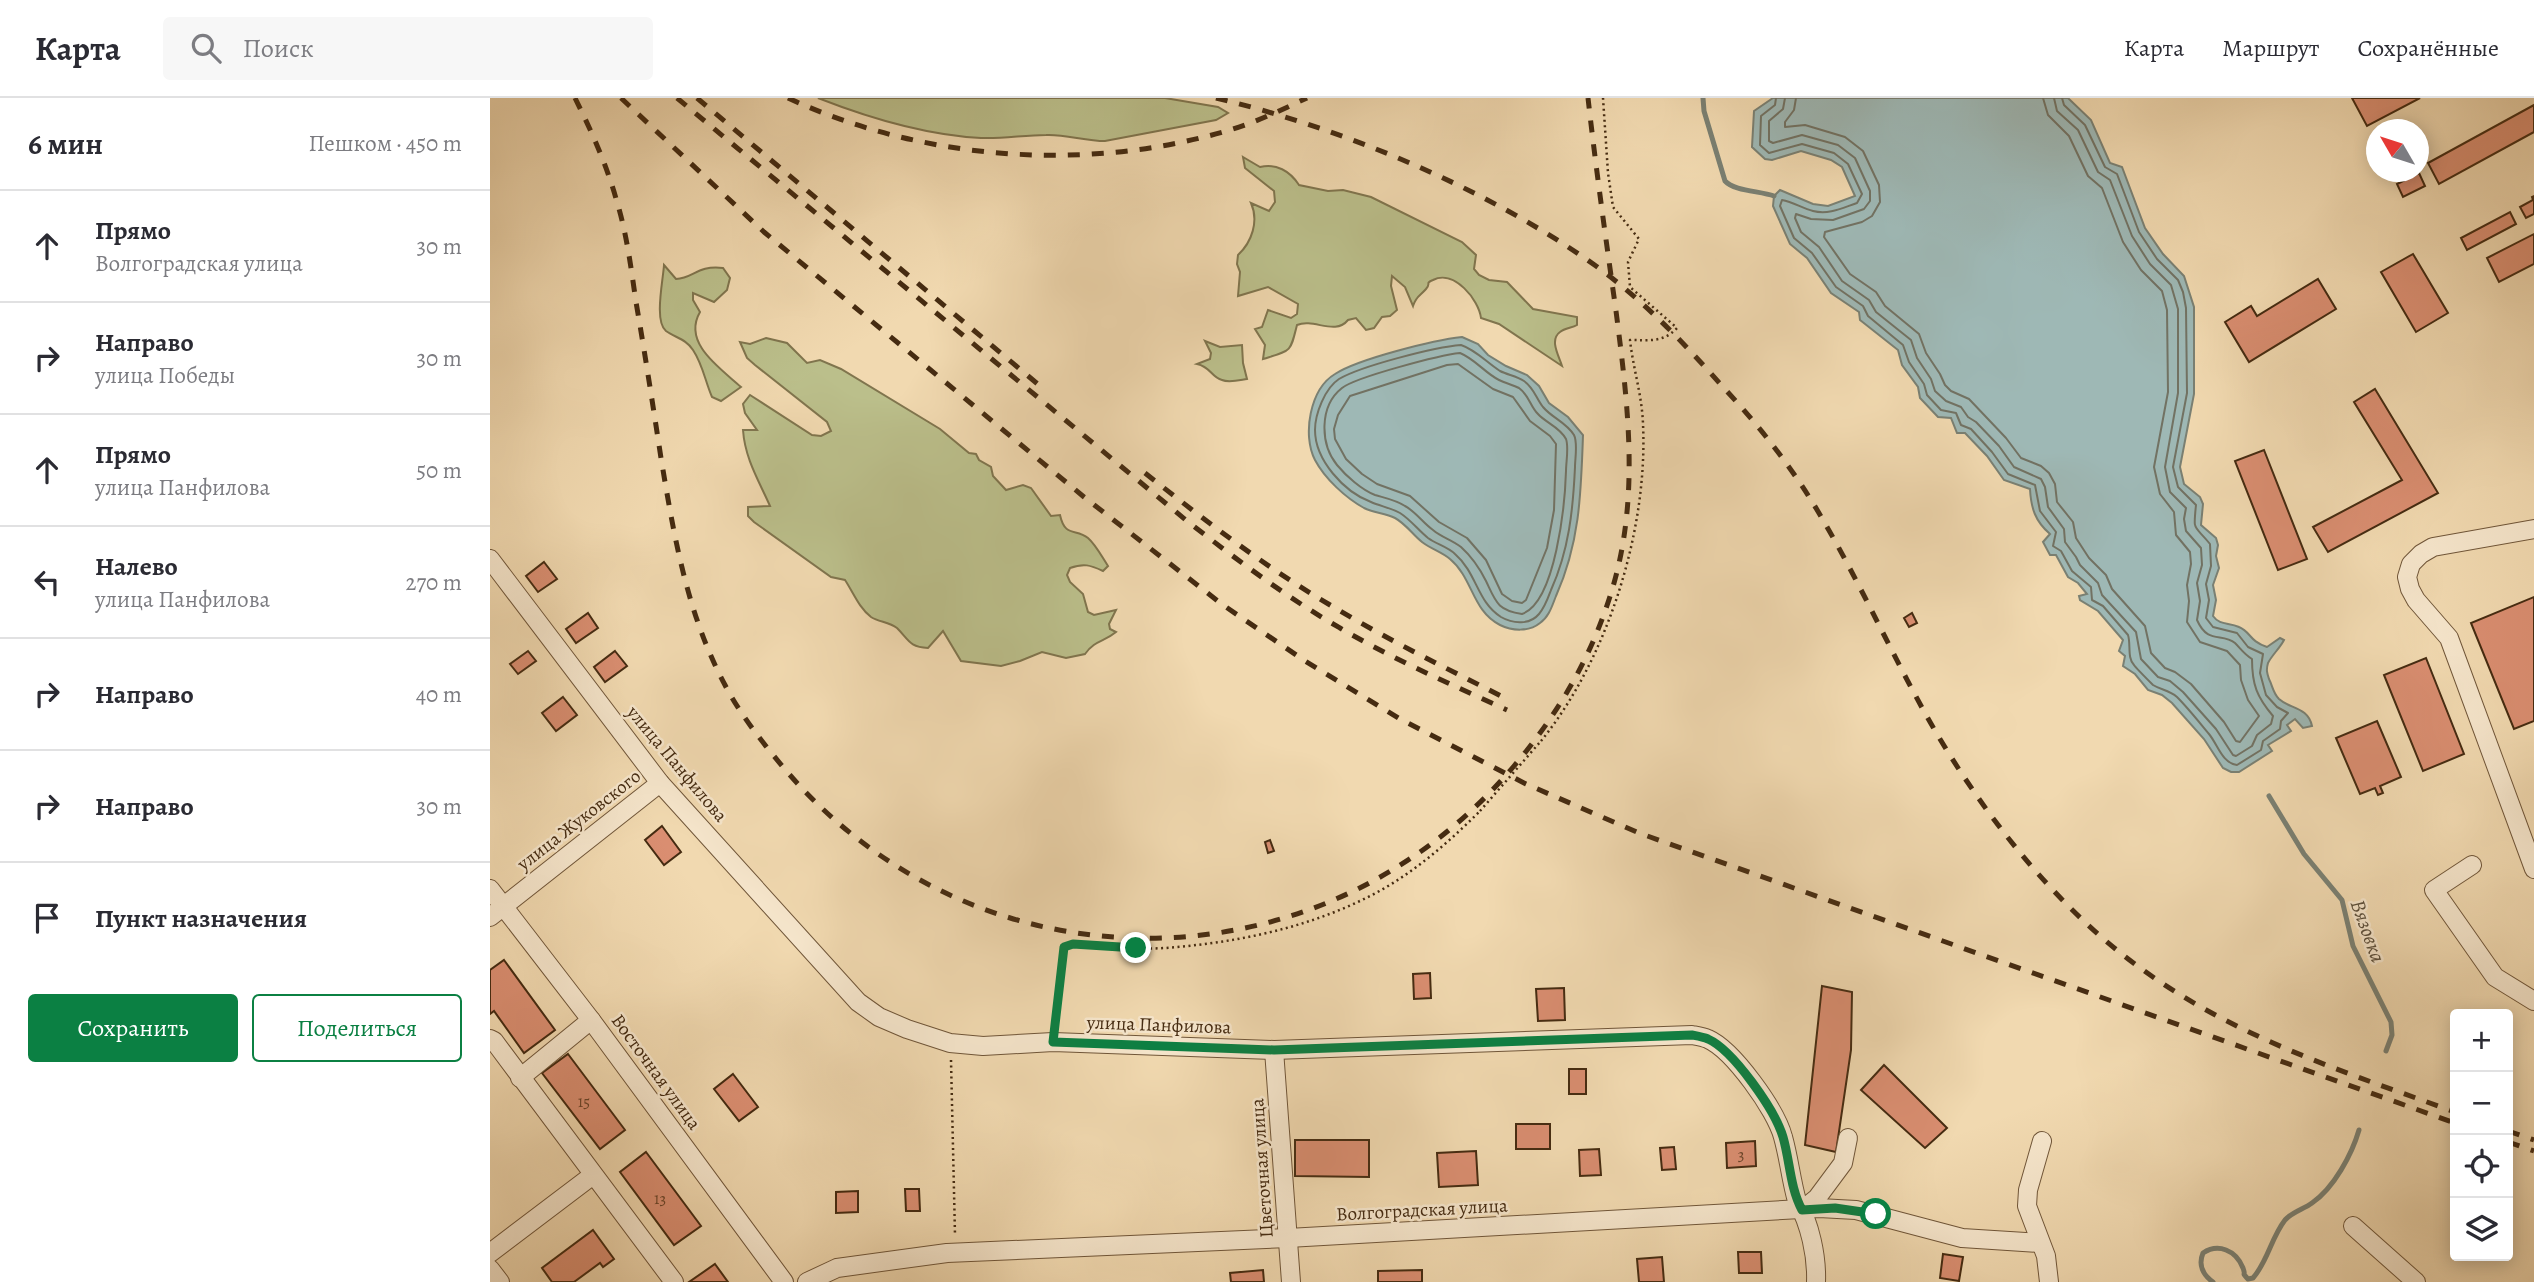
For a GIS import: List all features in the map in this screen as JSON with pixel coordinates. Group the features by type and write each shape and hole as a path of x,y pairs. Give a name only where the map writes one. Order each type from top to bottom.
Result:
{"street":[{"path":"2534,529 2433,547 2411,564 2407,577 2416,600 2449,638 2534,869"},
{"name":"улица Панфилова","path":"490,559 660,783 858,1002 888,1021 950,1043 1006,1046 1053,1042 1274,1050 1692,1035 1707,1038 1723,1048 1769,1104 1783,1137 1792,1181 1817,1263 1816,1282"},
{"name":"улица Жуковского","path":"496,912 660,783"},
{"path":"2472,865 2434,890 2495,977 2534,1000"},
{"name":"Восточная улица","path":"490,890 496,912 592,1020 784,1282"},
{"path":"520,1077 592,1020"},
{"path":"490,1039 674,1282"},
{"name":"Цветочная улица","path":"1274,1050 1291,1282"},
{"path":"1802,1210 1817,1198 1843,1163 1848,1138"},
{"path":"2042,1141 2028,1190 2027,1206 2046,1256 2049,1282"},
{"path":"490,1253 593,1175"},
{"name":"Волгоградская улица","path":"807,1282 837,1268 956,1252 1288,1238 1802,1210 1856,1210 1962,1238 2040,1243"},
{"path":"2353,1226 2416,1282"},
{"path":"490,1269 500,1282"}],"path":[{"path":"1053,1042 1064,947 1073,944 1111,948 1161,948 1212,944 1306,922 1366,898 1411,871 1446,844 1480,811 1541,741 1567,706 1587,672 1607,624 1636,535 1643,424 1639,392 1632,368 1630,340 1659,340 1677,328 1630,287 1628,262 1639,239 1614,207 1608,173 1603,98"},
{"path":"950,1043 956,1252"}],"green space":[{"path":"818,98 1165,98 1218,107 1228,113 1216,120 1105,141 1053,135 981,138 898,124"},
{"path":"1243,157 1260,167 1282,169 1299,185 1328,191 1343,190 1371,197 1462,242 1476,255 1474,269 1479,275 1489,280 1507,282 1533,309 1577,317 1577,325 1562,331 1555,339 1562,366 1499,324 1481,318 1476,303 1457,282 1441,278 1430,281 1413,306 1405,287 1392,276 1391,286 1397,310 1390,316 1382,317 1374,328 1366,330 1356,318 1337,327 1304,323 1297,325 1291,346 1285,352 1263,359 1265,345 1255,329 1262,327 1268,310 1291,318 1297,314 1298,304 1268,287 1238,296 1238,255 1247,244 1254,224 1251,203 1269,211 1275,202 1274,191 1245,168"},
{"path":"664,265 676,279 707,268 723,268 730,278 727,290 714,302 693,293 693,300 700,312 696,334 700,344 714,363 741,387 721,401 712,397 699,361 690,346 662,326 660,310"},
{"path":"766,338 787,343 807,363 820,360 841,369 940,429 991,467 993,476 1006,490 1023,485 1031,488 1051,516 1060,515 1068,530 1084,535 1091,541 1108,566 1103,571 1087,565 1075,566 1070,568 1067,575 1070,582 1083,594 1088,612 1094,615 1116,610 1109,624 1110,629 1116,632 1092,646 1085,654 1066,658 1042,652 1001,666 961,661 943,631 928,648 913,644 897,628 874,619 867,613 845,580 831,577 754,522 748,516 748,507 770,506 753,470 744,441 743,430 757,430 745,413 743,404 750,395 812,435 821,436 831,431 827,422 747,358 740,342 750,344"},
{"path":"1205,341 1220,347 1242,345 1247,379 1218,379 1205,367 1197,364 1210,359 1211,353"}],"water":[{"path":"1773,98 2068,98 2091,120 2110,163 2122,167 2145,228 2163,254 2184,276 2194,307 2194,394 2180,467 2184,484 2200,497 2203,504 2201,525 2216,538 2218,545 2216,556 2219,568 2213,585 2216,600 2213,616 2219,621 2243,629 2267,647 2280,638 2284,640 2268,663 2268,677 2279,699 2307,715 2312,726 2303,728 2295,719 2287,725 2291,731 2268,745 2272,751 2239,772 2231,772 2223,768 2204,739 2172,703 2162,695 2148,690 2135,674 2123,666 2125,656 2119,651 2123,640 2098,611 2080,600 2079,596 2087,594 2078,583 2068,577 2056,555 2050,555 2043,542 2050,534 2035,514 2030,489 2004,480 1987,456 1965,433 1957,433 1951,418 1938,417 1920,398 1918,387 1902,365 1898,350 1860,320 1859,312 1831,293 1807,258 1790,244 1773,206 1774,196 1780,190 1813,204 1828,206 1855,196 1842,167 1831,160 1801,151 1772,160 1765,159 1752,147 1754,111"},
{"path":"1462,337 1478,344 1488,355 1506,366 1527,375 1539,386 1549,403 1568,417 1583,435 1580,497 1570,556 1548,614 1536,626 1526,629 1505,627 1491,619 1478,603 1464,575 1450,559 1422,542 1395,518 1368,510 1350,499 1324,474 1311,450 1309,426 1314,401 1326,381 1335,374 1361,362 1397,351"}],"building":[{"path":"2352,98 2420,98 2380,119 2366,119 2366,124"},
{"path":"2534,105 2534,132 2439,184 2429,162"},
{"path":"2423,182 2425,186 2403,197 2397,184"},
{"path":"2534,196 2534,214 2526,218 2520,207 2533,200"},
{"path":"2510,212 2516,224 2467,250 2461,238"},
{"path":"2534,234 2534,264 2499,282 2487,258"},
{"path":"2413,254 2448,313 2416,332 2381,272"},
{"path":"2318,279 2336,309 2249,362 2225,322 2251,306 2257,316"},
{"path":"2375,389 2438,493 2328,552 2313,527 2402,480 2354,402"},
{"path":"2264,450 2307,559 2278,570 2235,461"},
{"path":"544,562 557,579 538,592 526,576"},
{"path":"2534,597 2534,721 2514,729 2471,623"},
{"path":"588,613 598,628 576,643 566,629"},
{"path":"1912,613 1917,623 1909,627 1904,618"},
{"path":"528,651 536,661 518,674 510,664"},
{"path":"615,651 627,666 605,682 594,667"},
{"path":"2426,658 2464,754 2423,771 2384,675"},
{"path":"563,697 577,715 556,731 542,713"},
{"path":"2377,721 2401,777 2380,786 2383,793 2378,795 2375,788 2360,794 2336,738"},
{"path":"662,826 681,852 664,865 645,840"},
{"path":"1270,840 1274,851 1268,853 1265,842"},
{"path":"504,960 555,1030 524,1053 494,1011 490,1014 490,970"},
{"path":"1430,973 1431,998 1414,999 1413,974"},
{"path":"1822,986 1852,992 1851,1050 1836,1152 1805,1145"},
{"path":"1564,988 1565,1020 1538,1021 1536,989"},
{"path":"568,1054 625,1130 600,1149 542,1073"},
{"path":"1884,1065 1947,1128 1925,1148 1861,1090"},
{"path":"1569,1069 1586,1069 1586,1094 1569,1094"},
{"path":"733,1074 758,1107 739,1121 714,1089"},
{"path":"1516,1124 1550,1124 1550,1149 1516,1149"},
{"path":"1295,1140 1369,1140 1369,1177 1295,1176"},
{"path":"1755,1141 1756,1166 1727,1168 1726,1143"},
{"path":"1674,1147 1676,1169 1662,1170 1660,1148"},
{"path":"1599,1149 1601,1175 1580,1176 1579,1150"},
{"path":"1476,1151 1478,1185 1439,1187 1437,1153"},
{"path":"646,1152 701,1226 674,1245 620,1172"},
{"path":"905,1189 919,1189 920,1211 906,1211"},
{"path":"858,1191 858,1212 836,1213 836,1192"},
{"path":"593,1230 614,1259 603,1267 600,1263 574,1282 552,1282 542,1268"},
{"path":"1738,1252 1761,1252 1762,1273 1739,1273"},
{"path":"1943,1254 1963,1257 1959,1281 1940,1278"},
{"path":"1662,1257 1664,1282 1639,1282 1637,1259"},
{"path":"715,1264 728,1282 689,1282"},
{"path":"1263,1270 1264,1282 1231,1282 1230,1273"},
{"path":"1422,1270 1422,1282 1378,1282 1378,1271"}],"waterway":[{"name":"Вязовка","path":"1703,98 1704,111 1725,181 1741,189 1774,196"},
{"name":"Вязовка","path":"2269,796 2304,854 2342,900 2353,946 2391,1022 2392,1035 2386,1051"},
{"name":"Вязовка","path":"2213,1282 2202,1269 2203,1253 2215,1249 2226,1250 2240,1262 2248,1279 2253,1278 2285,1220 2320,1197 2335,1180 2347,1160 2359,1130"}],"railway":[{"path":"575,98 604,162 623,227 666,487 691,603 712,658 744,717 783,767 862,842 952,896 1049,928 1149,938 1249,927 1346,895 1435,841 1514,766 1560,704 1584,661 1612,590 1621,555 1629,486 1627,416 1620,346 1588,98"},
{"path":"621,98 764,232 1084,497 1223,605 1305,661 1400,719 1526,784 1639,833 2450,1121"},
{"path":"677,98 1187,521 1243,563 1300,604 1360,639 1507,710"},
{"path":"697,98 1046,391"},
{"path":"788,98 840,119 895,136 1008,154 1065,155 1122,152 1178,143 1243,126 1307,98"},
{"path":"1216,98 1315,126 1414,165 1509,212 1554,238 1614,279 1693,354 1777,450 1838,546 1922,708 1954,762 2010,840 2075,913 2139,967 2224,1019 2313,1060 2450,1110"},
{"path":"1145,473 1239,545 1312,594 1400,644 1507,699"},
{"path":"2513,1133 2534,1140"},
{"path":"2513,1144 2534,1151"}],"route":[{"path":"1136,948 1073,944 1064,947 1053,1042 1274,1050 1692,1035 1707,1038 1723,1048 1769,1104 1783,1137 1797,1201 1802,1210 1835,1208 1876,1214"}]}
